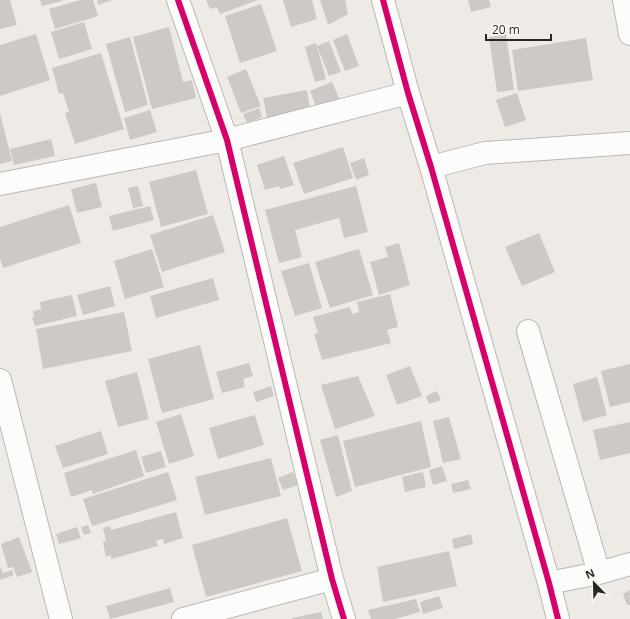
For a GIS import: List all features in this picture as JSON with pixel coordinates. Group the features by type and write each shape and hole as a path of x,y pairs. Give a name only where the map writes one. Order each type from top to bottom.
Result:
{"street":[{"path":"178,0 227,140 332,579 344,619"},
{"path":"383,0 408,94 431,167 558,619"},
{"path":"624,0 630,34"},
{"path":"0,184 227,140 408,94"},
{"path":"431,167 485,153 630,143"},
{"path":"528,331 599,573"},
{"path":"0,380 61,619"},
{"path":"549,583 599,573 630,564"},
{"path":"183,619 332,579"}],"building":[{"path":"0,0 10,0 17,25 0,29"},
{"path":"40,0 62,0 62,1 42,6"},
{"path":"80,0 93,0 98,16 55,29 49,9"},
{"path":"97,0 112,0 98,5"},
{"path":"206,0 258,0 220,14 217,7 210,9"},
{"path":"283,0 312,0 317,19 291,27"},
{"path":"320,0 345,0 348,14 328,25"},
{"path":"468,0 489,0 491,7 471,12"},
{"path":"261,4 277,51 240,63 225,16"},
{"path":"84,22 92,49 59,59 51,32"},
{"path":"169,27 183,82 192,80 196,98 152,109 133,37"},
{"path":"36,34 50,80 0,96 0,45"},
{"path":"347,34 359,66 345,71 333,40"},
{"path":"506,34 514,90 497,92 489,37"},
{"path":"130,37 148,105 125,112 106,44"},
{"path":"586,38 593,80 518,91 512,50"},
{"path":"329,41 341,72 329,76 317,46"},
{"path":"316,43 326,79 315,82 305,47"},
{"path":"101,53 124,129 75,144 65,113 69,112 63,93 59,94 52,68"},
{"path":"246,69 261,106 241,113 227,77"},
{"path":"332,82 342,105 319,114 310,91"},
{"path":"307,90 311,115 268,123 263,98"},
{"path":"517,93 526,120 505,127 496,100"},
{"path":"259,108 262,117 247,123 243,114"},
{"path":"150,110 157,132 130,140 124,118"},
{"path":"0,113 12,161 0,164"},
{"path":"51,139 55,156 14,165 10,149"},
{"path":"343,147 353,178 304,194 293,163"},
{"path":"284,156 294,185 280,189 279,186 265,190 257,165"},
{"path":"364,158 369,175 356,180 350,163"},
{"path":"196,170 208,214 161,227 149,182"},
{"path":"96,183 102,207 77,213 71,189"},
{"path":"138,186 143,206 133,208 128,188"},
{"path":"356,186 368,232 344,238 339,218 295,230 302,257 279,263 265,210"},
{"path":"69,205 81,243 3,268 0,259 0,227"},
{"path":"150,206 154,220 113,231 109,216"},
{"path":"213,215 225,252 162,272 150,235"},
{"path":"539,233 555,272 522,286 505,247"},
{"path":"399,243 410,285 379,295 370,262 388,257 385,247"},
{"path":"152,249 164,287 125,299 114,261"},
{"path":"359,249 373,295 330,308 315,262"},
{"path":"309,263 322,308 295,316 281,271"},
{"path":"213,278 219,300 156,318 150,296"},
{"path":"110,286 115,306 83,315 77,295"},
{"path":"390,294 398,327 387,330 391,343 322,360 314,334 318,333 313,317 350,307 352,314 359,312 357,302"},
{"path":"72,295 77,316 35,326 32,318 34,317 33,311 41,309 40,302"},
{"path":"124,312 132,351 43,369 36,329"},
{"path":"200,345 214,399 162,413 148,359"},
{"path":"249,363 253,376 243,379 245,387 222,393 216,372"},
{"path":"630,364 630,402 610,407 601,371"},
{"path":"410,366 422,396 397,405 386,375"},
{"path":"137,372 149,419 118,427 105,381"},
{"path":"358,376 375,416 335,429 321,385"},
{"path":"597,377 607,415 583,422 573,384"},
{"path":"271,386 274,396 256,402 253,392"},
{"path":"437,391 441,400 429,404 426,396"},
{"path":"181,414 194,456 169,464 156,422"},
{"path":"255,415 264,445 218,459 209,428"},
{"path":"449,417 461,459 443,463 433,421"},
{"path":"421,421 431,467 355,487 343,441"},
{"path":"630,422 630,453 600,460 593,430"},
{"path":"101,431 108,454 63,468 55,446"},
{"path":"338,435 352,491 336,497 320,440"},
{"path":"136,450 144,476 93,494 92,490 71,497 64,473"},
{"path":"161,451 166,467 146,473 141,457"},
{"path":"271,458 281,496 205,515 195,477"},
{"path":"442,466 447,481 433,485 429,470"},
{"path":"168,472 177,500 92,526 83,499"},
{"path":"293,472 298,485 283,490 278,478"},
{"path":"423,472 426,487 405,492 402,477"},
{"path":"468,480 471,489 453,493 451,484"},
{"path":"176,512 183,538 164,544 163,539 156,541 158,546 111,559 111,555 106,557 103,542 106,541 103,528 110,526 111,530"},
{"path":"287,518 302,571 206,597 192,545"},
{"path":"88,525 91,533 84,535 81,527"},
{"path":"77,527 81,538 59,544 56,534"},
{"path":"471,534 473,544 454,549 452,539"},
{"path":"19,537 32,572 17,577 13,567 8,568 1,544"},
{"path":"449,551 457,586 383,602 377,567"},
{"path":"0,567 3,573 12,570 14,575 0,580"},
{"path":"170,588 174,602 110,619 106,606"},
{"path":"630,590 630,605 627,605 623,594"},
{"path":"439,596 443,608 423,614 420,602"},
{"path":"416,599 420,612 395,619 371,619 368,610"},
{"path":"321,612 323,619 292,619 292,618"}],"cycle path":[{"path":"178,0 227,140 332,579 344,619"},
{"path":"383,0 408,93 431,167 558,619"}]}
